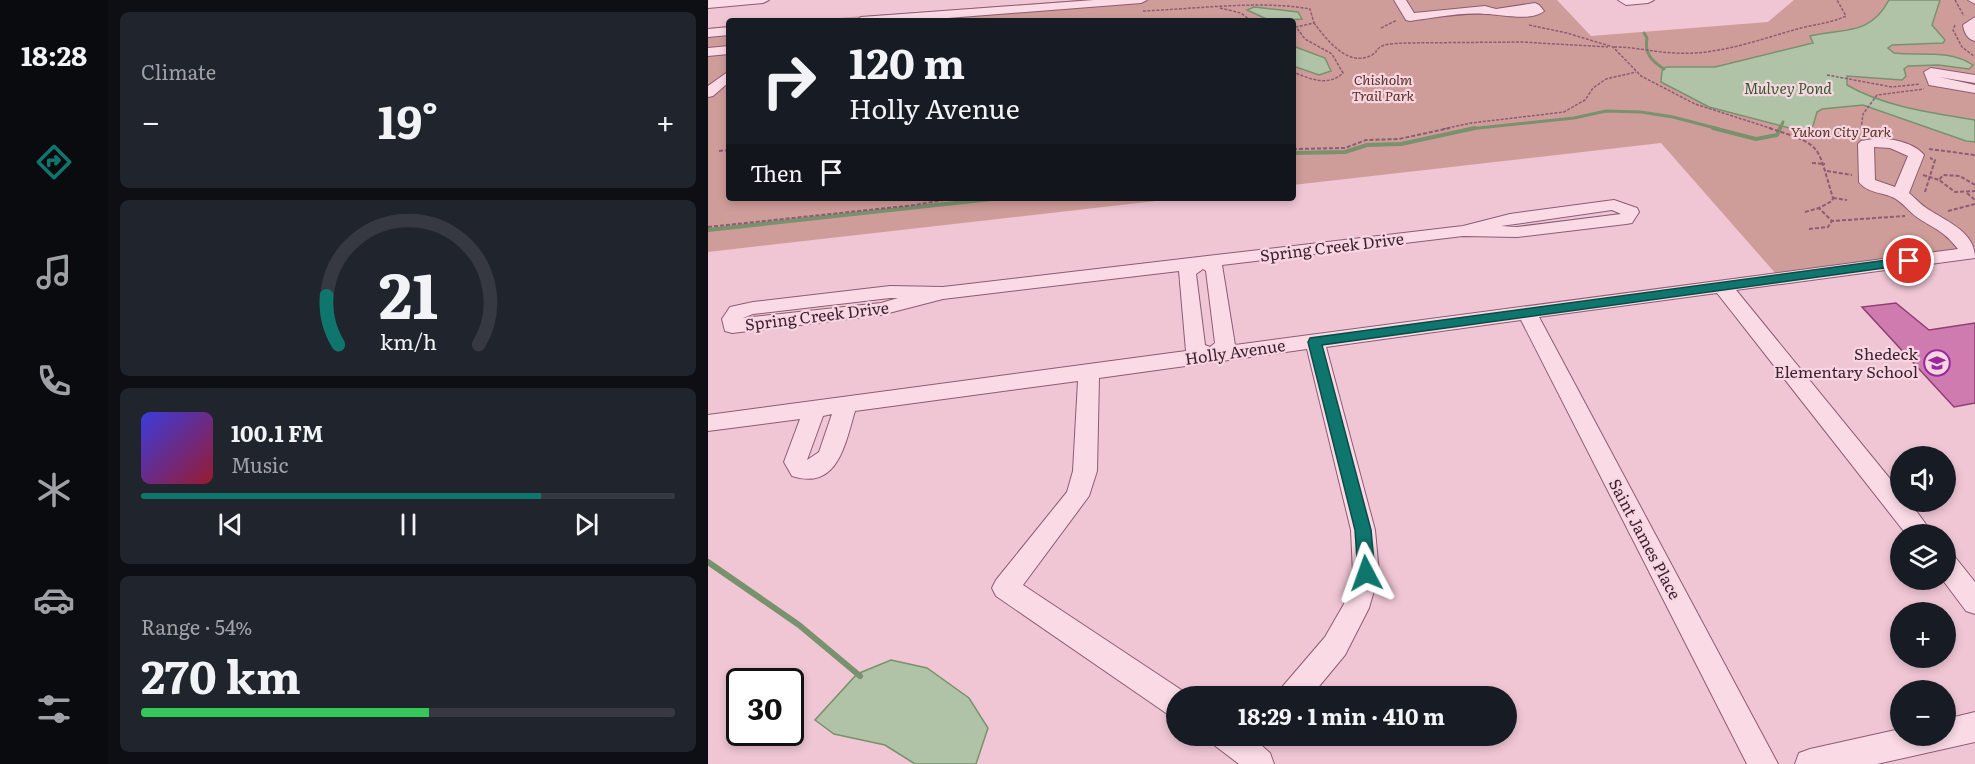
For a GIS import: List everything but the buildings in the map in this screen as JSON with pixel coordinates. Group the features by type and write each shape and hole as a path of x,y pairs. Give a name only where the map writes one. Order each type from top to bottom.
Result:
{"street":[{"path":"708,4 763,0"},
{"path":"901,18 1141,0"},
{"path":"1400,0 1410,16 1478,11 1499,12"},
{"path":"1470,0 1478,11"},
{"path":"1625,1 1648,0"},
{"path":"1974,36 1970,31 1970,25 1975,21"},
{"path":"708,33 726,31"},
{"path":"708,52 726,50"},
{"path":"1975,79 1931,72 1934,82 1975,89"},
{"path":"708,93 726,78"},
{"path":"1900,194 1925,214 1927,223 1944,237 1973,253"},
{"name":"Spring Creek Drive","path":"943,293 890,292 753,308 737,312 732,319 732,326 881,309 943,293 1463,231 1510,219 1614,205 1631,212 1626,219 1517,232 1463,231"},
{"name":"Holly Avenue","path":"708,423 1973,253"},
{"path":"1201,262 1215,268 1225,345 1212,356 1195,349 1187,272 1201,262"},
{"path":"1722,286 1913,524"},
{"name":"Saint James Place","path":"1527,313 1762,764"},
{"path":"1301,686 1335,646 1356,608 1366,573 1363,530 1314,342"},
{"path":"1089,371 1085,471 1077,496 1005,588 1166,696"},
{"path":"815,408 795,462 800,469 814,468 829,457 847,403"},
{"path":"1956,578 1975,602"},
{"path":"1956,732 1975,727"},
{"path":"1810,764 1891,746"}],"path":[{"path":"1134,12 1254,3 1288,4 1310,9 1314,23 1330,43 1343,53 1356,57 1372,55 1383,46 1402,43 1522,42 1640,47 1674,53 1717,51 1805,27 1832,23 1846,16 1837,0"},
{"path":"1218,7 1241,13 1250,18"},
{"path":"1381,28 1402,17 1410,16"},
{"path":"1314,23 1296,27 1305,39 1332,54"},
{"path":"1522,24 1567,33 1613,47 1636,72 1658,86 1695,104 1767,129 1795,136"},
{"path":"1296,73 1315,80 1337,79 1343,73 1332,54 1330,43"},
{"path":"1296,148 1338,149 1366,140 1398,139 1471,123 1564,112 1585,100 1593,88 1606,80 1636,72"},
{"path":"1827,75 1892,87 1934,82"},
{"path":"1867,110 1877,95 1929,88 1934,82"},
{"path":"1800,138 1836,134 1854,137"},
{"path":"719,151 726,150"},
{"path":"1925,157 1935,160 1925,192"},
{"path":"1812,164 1825,164"},
{"path":"1827,171 1854,174"},
{"path":"1917,174 1939,180 1952,190 1967,193 1975,191"},
{"path":"1939,180 1947,174 1975,180"},
{"path":"1969,180 1975,185"},
{"path":"1967,193 1975,200"},
{"path":"1833,198 1847,200"},
{"path":"708,226 938,201"},
{"path":"1804,212 1819,208"},
{"path":"1809,229 1828,227 1832,221"}],"green space":[{"path":"1079,0 1557,0 1591,36 1768,22 1794,0 1975,0 1975,247 1776,274 1661,143 1296,185 1296,18 839,18"},
{"path":"726,26 726,201 1156,201 708,252 708,28"}],"water":[{"name":"Mulvey Pond","path":"1889,0 1940,0 1932,25 1945,40 1943,43 1892,45 1888,48 1894,53 1945,55 1973,65 1969,69 1938,65 1908,66 1904,69 1906,76 1902,80 1847,76 1847,85 1893,104 1975,120 1975,142 1966,141 1863,105 1822,109 1817,112 1813,126 1804,130 1793,129 1709,107 1661,82 1662,71 1666,67 1715,67 1813,43 1810,36 1845,31 1865,25 1882,12"},
{"path":"1254,7 1298,12 1302,19 1264,18 1247,10"},
{"path":"1296,47 1325,58 1331,71 1319,75 1296,67"},
{"path":"891,660 927,668 969,698 988,728 976,764 915,764 885,745 834,734 815,720 857,674"}],"waterway":[{"path":"956,15 960,18"},
{"path":"1644,33 1650,57 1664,69"},
{"path":"1472,129 1574,118 1606,111 1641,112 1673,117 1719,129"},
{"path":"1780,129 1783,122"},
{"path":"1713,128 1756,139 1777,135 1780,128"},
{"path":"1296,153 1345,152 1367,145 1401,144 1472,129"},
{"path":"708,230 974,201"},
{"path":"708,562 799,625 860,676"}],"place":[{"name":"Shedeck Elementary School","path":"1937,363"}],"route":[{"path":"1366,573 1363,530 1314,342 1909,261"}],"park label":[{"name":"Chisholm Trail Park","path":"1383,88"},
{"name":"Yukon City Park","path":"1841,132"}]}
